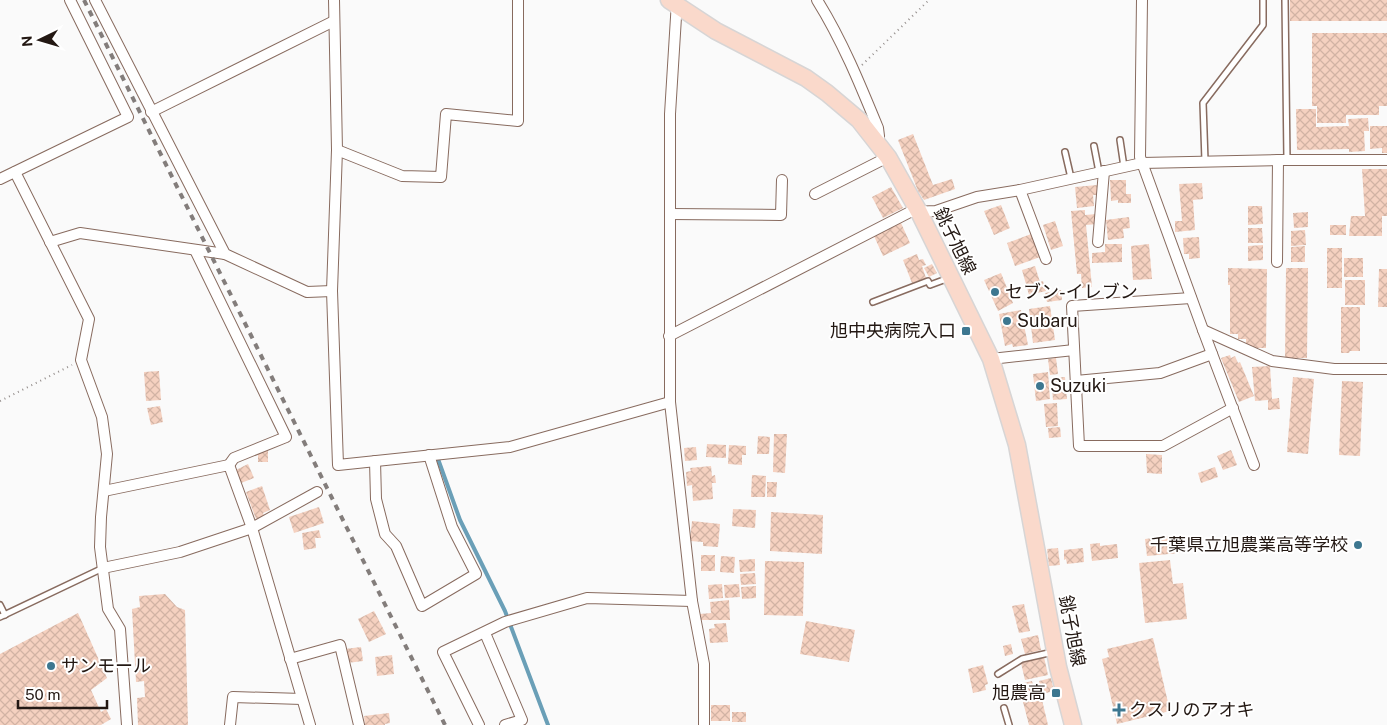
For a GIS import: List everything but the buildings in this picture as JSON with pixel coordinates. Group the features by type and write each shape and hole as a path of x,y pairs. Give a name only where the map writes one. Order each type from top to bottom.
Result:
{"main road":[{"name":"銚子旭線","path":"674,2 716,31 806,78 828,93 859,120 878,143 919,212 991,359 1017,446 1055,651 1073,725"}],"street":[{"path":"0,179 128,117 70,0"},
{"path":"95,0 225,254"},
{"path":"334,0 337,150 332,291 338,465 510,447 670,402"},
{"path":"337,150 402,176 441,177 446,114 518,121 518,0"},
{"path":"817,0 855,72 878,128 878,143"},
{"path":"1142,0 1140,157 1254,465"},
{"path":"674,2 670,114 670,402 692,601 704,664 704,725"},
{"path":"151,112 334,21"},
{"path":"815,194 888,157"},
{"path":"1277,262 1283,160"},
{"path":"669,336 910,212 936,210 977,197 1020,190 1142,163 1387,160"},
{"path":"15,172 88,319 81,361 102,417 107,454 100,547 108,609 120,629 127,725"},
{"path":"1098,242 1101,172"},
{"path":"670,214 781,215 782,180"},
{"path":"1020,190 1046,259"},
{"path":"50,242 80,233 225,254 307,292 332,291"},
{"path":"104,491 229,465 234,458 286,437 195,250"},
{"path":"1191,298 1072,306 1079,446 1163,446 1233,408"},
{"path":"1203,330 1272,361 1334,369 1387,369"},
{"path":"991,359 1074,350"},
{"path":"1076,381 1160,373 1212,354"},
{"path":"375,461 376,499 385,534 396,546 422,606 476,574 452,527 429,455"},
{"path":"229,465 252,528 310,725"},
{"path":"103,568 180,552 252,528 317,492"},
{"path":"479,725 443,652 505,622 587,598 692,601"},
{"path":"485,633 522,720 505,725"},
{"path":"290,659 340,645 360,725"},
{"path":"230,725 233,697 302,699"}],"lane":[{"path":"1205,162 1203,103 1263,25 1263,0"},
{"path":"1283,160 1285,0"},
{"path":"1120,140 1124,167"},
{"path":"1094,146 1101,172"},
{"path":"1065,152 1071,178"},
{"path":"873,302 928,281 930,285 950,277"},
{"path":"0,605 2,616 103,568"},
{"path":"998,674 1022,659 1055,651"},
{"path":"1004,708 1009,725"}],"path":[{"path":"855,72 929,0"},
{"path":"0,401 81,361"}],"waterway":[{"path":"438,459 460,520 505,611 548,725"}],"railway":[{"path":"84,0 445,725"}],"place":[{"name":"セブン-イレブン","path":"995,292"},
{"name":"Subaru","path":"1007,321"},
{"name":"旭中央病院入口","path":"966,331"},
{"name":"Suzuki","path":"1040,386"},
{"name":"千葉県立旭農業高等学校","path":"1358,545"},
{"name":"サンモール","path":"51,666"},
{"name":"旭農高","path":"1056,693"},
{"name":"クスリのアオキ","path":"1119,710"}]}
